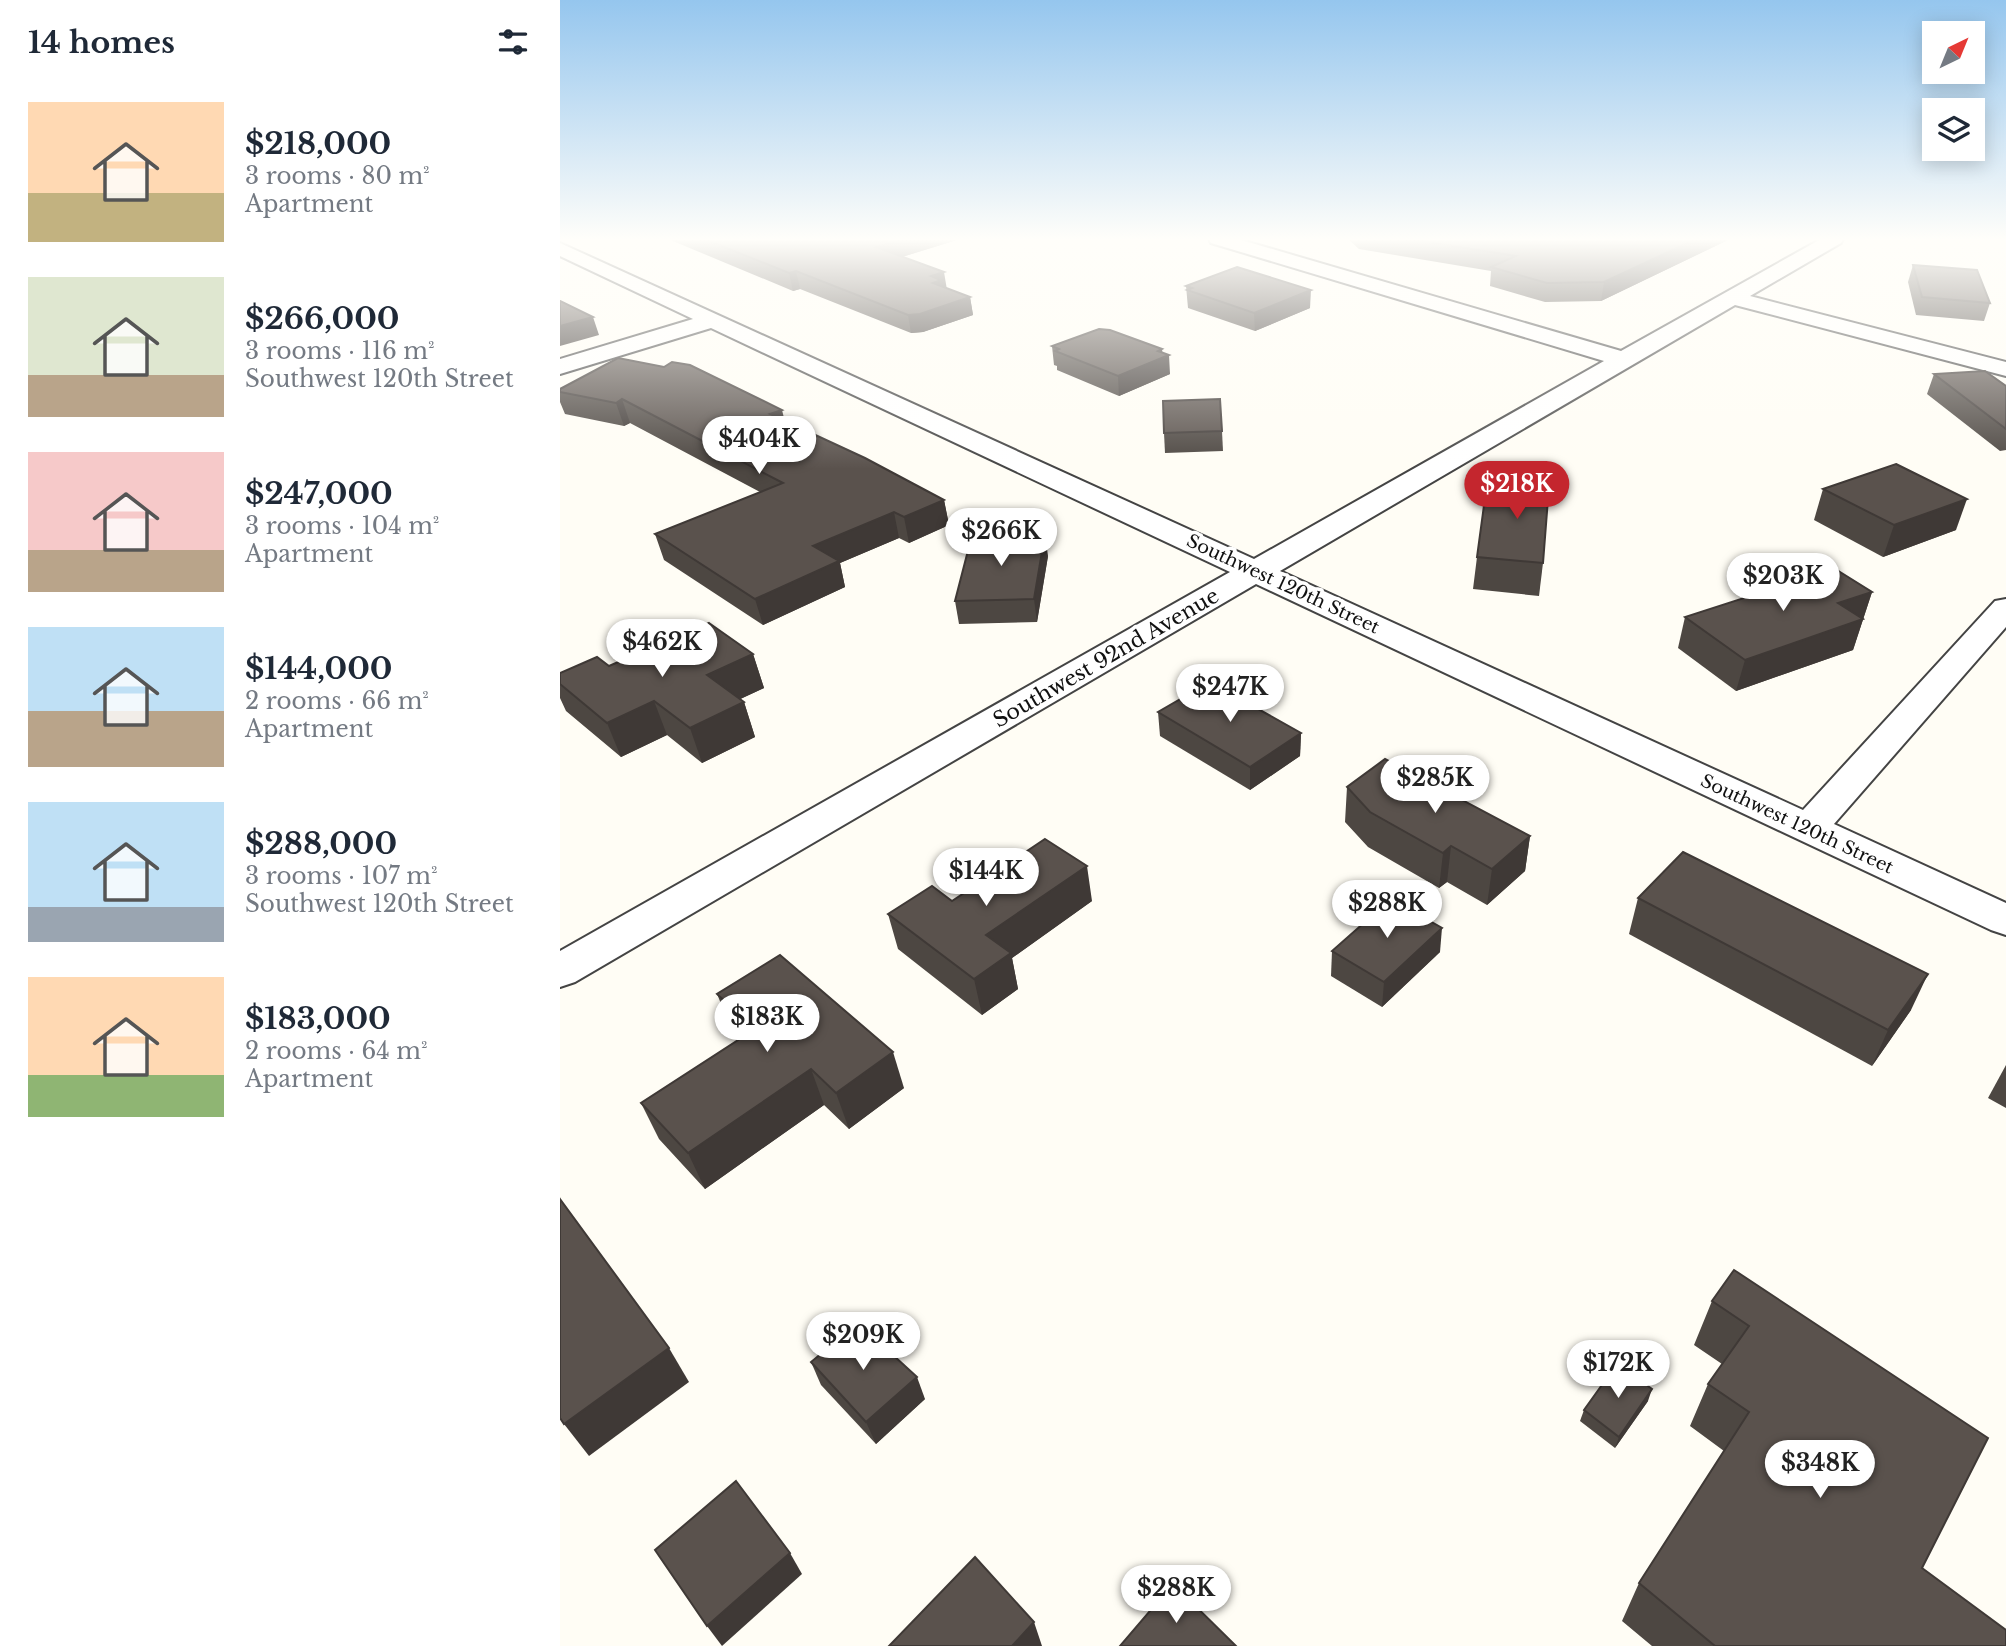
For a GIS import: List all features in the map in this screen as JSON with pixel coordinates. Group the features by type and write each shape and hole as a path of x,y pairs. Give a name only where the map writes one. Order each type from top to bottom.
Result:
{"street":[{"name":"Southwest 120th Street","path":"704,316 2006,920"},
{"path":"1476,316 1625,360"},
{"name":"Southwest 92nd Avenue","path":"560,971 1702,316"},
{"path":"1801,316 2006,369"},
{"path":"560,367 713,320"},
{"path":"1808,829 2006,608"}],"building":[{"path":"560,316 593,317 560,326"},
{"path":"1099,329 1110,330 1162,349 1158,351 1169,355 1118,376 1055,351 1059,349 1052,346"},
{"path":"618,358 664,367 672,362 690,365 782,410 770,414 865,458 944,500 904,517 894,512 813,546 839,561 755,599 655,534 783,483 622,399 616,403 560,392 560,389"},
{"path":"1985,371 2006,386 2006,429 1934,374"},
{"path":"1220,399 1222,431 1164,433 1163,401"},
{"path":"1896,464 1967,499 1894,525 1823,489"},
{"path":"1515,471 1550,473 1543,563 1477,557 1485,498 1512,500"},
{"path":"1045,534 1034,599 955,601 972,535"},
{"path":"1824,562 1872,592 1838,603 1863,619 1745,660 1685,617 1778,587 1783,589 1815,563 1821,565"},
{"path":"709,623 753,654 707,675 744,702 690,728 654,701 607,723 560,684 560,673 597,657 609,666"},
{"path":"1210,682 1301,733 1250,767 1158,712"},
{"path":"1385,759 1530,836 1492,869 1451,846 1443,853 1370,812 1347,787"},
{"path":"1045,839 1087,866 986,935 1011,953 974,979 888,914 932,886 952,901"},
{"path":"1683,852 1928,974 1888,1030 1638,898"},
{"path":"1391,899 1442,928 1384,982 1332,951"},
{"path":"780,955 893,1052 836,1093 811,1069 688,1153 641,1103 755,1029 717,994"},
{"path":"560,1199 669,1348 564,1424 560,1418"},
{"path":"1734,1270 1988,1438 1922,1568 2006,1630 2006,1646 1715,1646 1639,1583 1749,1412 1708,1384 1749,1326 1712,1301"},
{"path":"858,1323 917,1377 866,1422 811,1362"},
{"path":"1617,1364 1652,1389 1619,1437 1584,1410"},
{"path":"736,1481 790,1553 707,1626 655,1550"},
{"path":"975,1557 1034,1622 1012,1646 889,1646"},
{"path":"1173,1584 1236,1646 1120,1646"}]}
